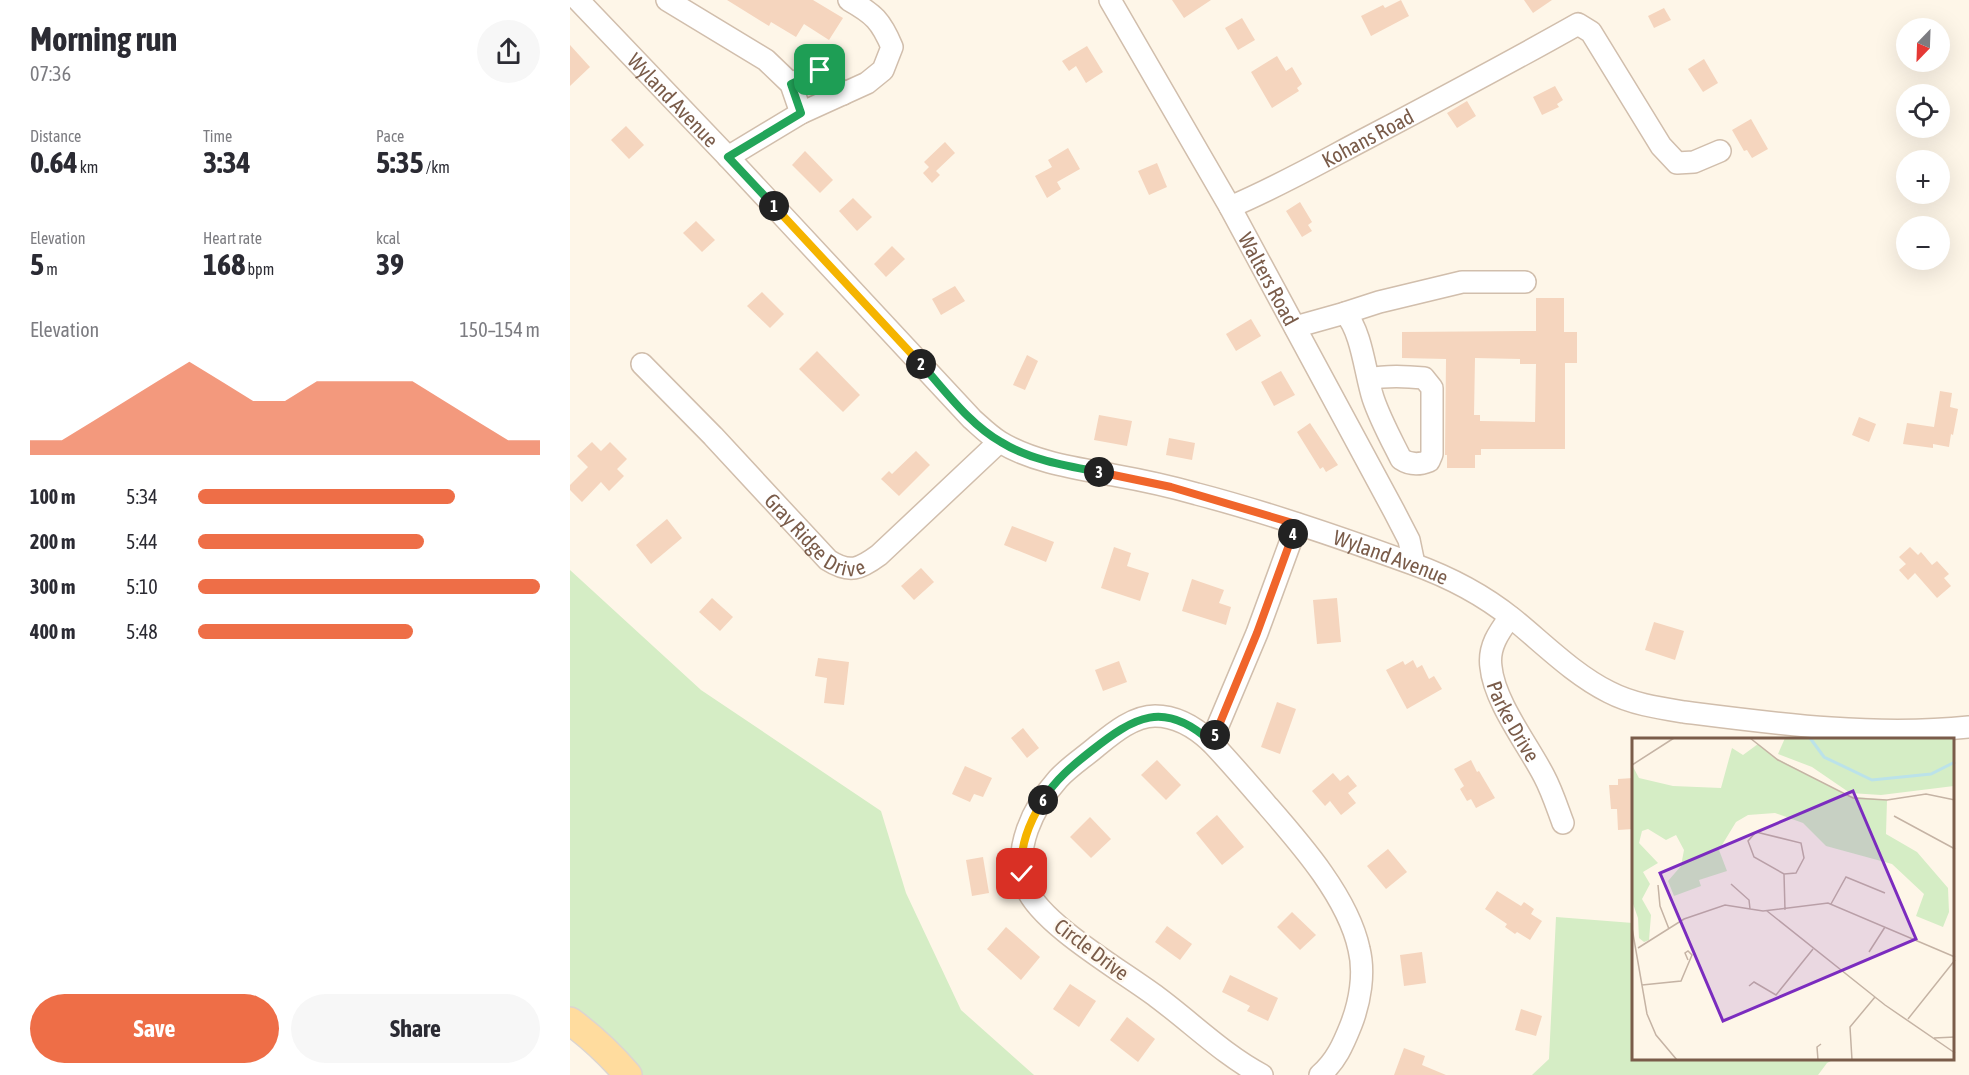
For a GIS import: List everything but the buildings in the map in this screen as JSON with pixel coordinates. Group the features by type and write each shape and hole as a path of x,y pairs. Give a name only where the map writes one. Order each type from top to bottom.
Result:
{"main road":[{"path":"570,1021 610,1054 628,1075"}],"street":[{"name":"Wyland Avenue","path":"578,0 972,419 999,442 1053,462 1171,487 1296,524 1439,574 1482,596 1595,684 1609,692 1642,704 1734,718 1871,730 1905,731 1969,727"},
{"path":"667,0 766,60 791,84 801,113"},
{"path":"728,157 801,113 867,83 878,75 889,60 892,47 883,26 867,10 849,0"},
{"name":"Walters Road","path":"1110,0 1230,207 1295,327 1409,540 1414,564"},
{"name":"Kohans Road","path":"1230,207 1256,196 1578,24 1592,32 1661,146 1677,163 1694,162 1720,151"},
{"path":"791,84 820,70 843,94"},
{"path":"1295,327 1379,302 1462,282 1525,282"},
{"path":"1346,313 1351,319 1369,379"},
{"name":"Gray Ridge Drive","path":"642,364 713,436 828,560 840,567 858,568 879,555 999,442"},
{"path":"1211,742 1257,633 1296,524"},
{"name":"Parke Drive","path":"1510,617 1493,646 1490,666 1493,679 1509,715 1551,790 1563,824"},
{"name":"Circle Drive","path":"1262,1075 1231,1055 1060,927 1032,899 1022,874 1022,851 1025,838 1049,790 1073,766 1110,736 1133,722 1154,716 1178,721 1190,726 1211,742 1294,836 1341,903 1359,949 1362,968 1358,1002 1336,1059 1320,1075"}],"green space":[{"path":"570,570 701,690 881,811 906,893 961,1010 1034,1075 628,1075 570,1021"},
{"path":"1556,917 1632,923 1632,1060 1833,1060 1827,1063 1818,1075 1532,1075 1549,1059"}],"route":[{"path":"820,70 791,84 801,113 728,157 972,419 999,442 1036,458 1171,487 1296,524 1257,633 1211,742 1190,726 1154,716 1133,722 1110,736 1059,778 1049,790 1025,838 1022,851 1022,874"}]}
